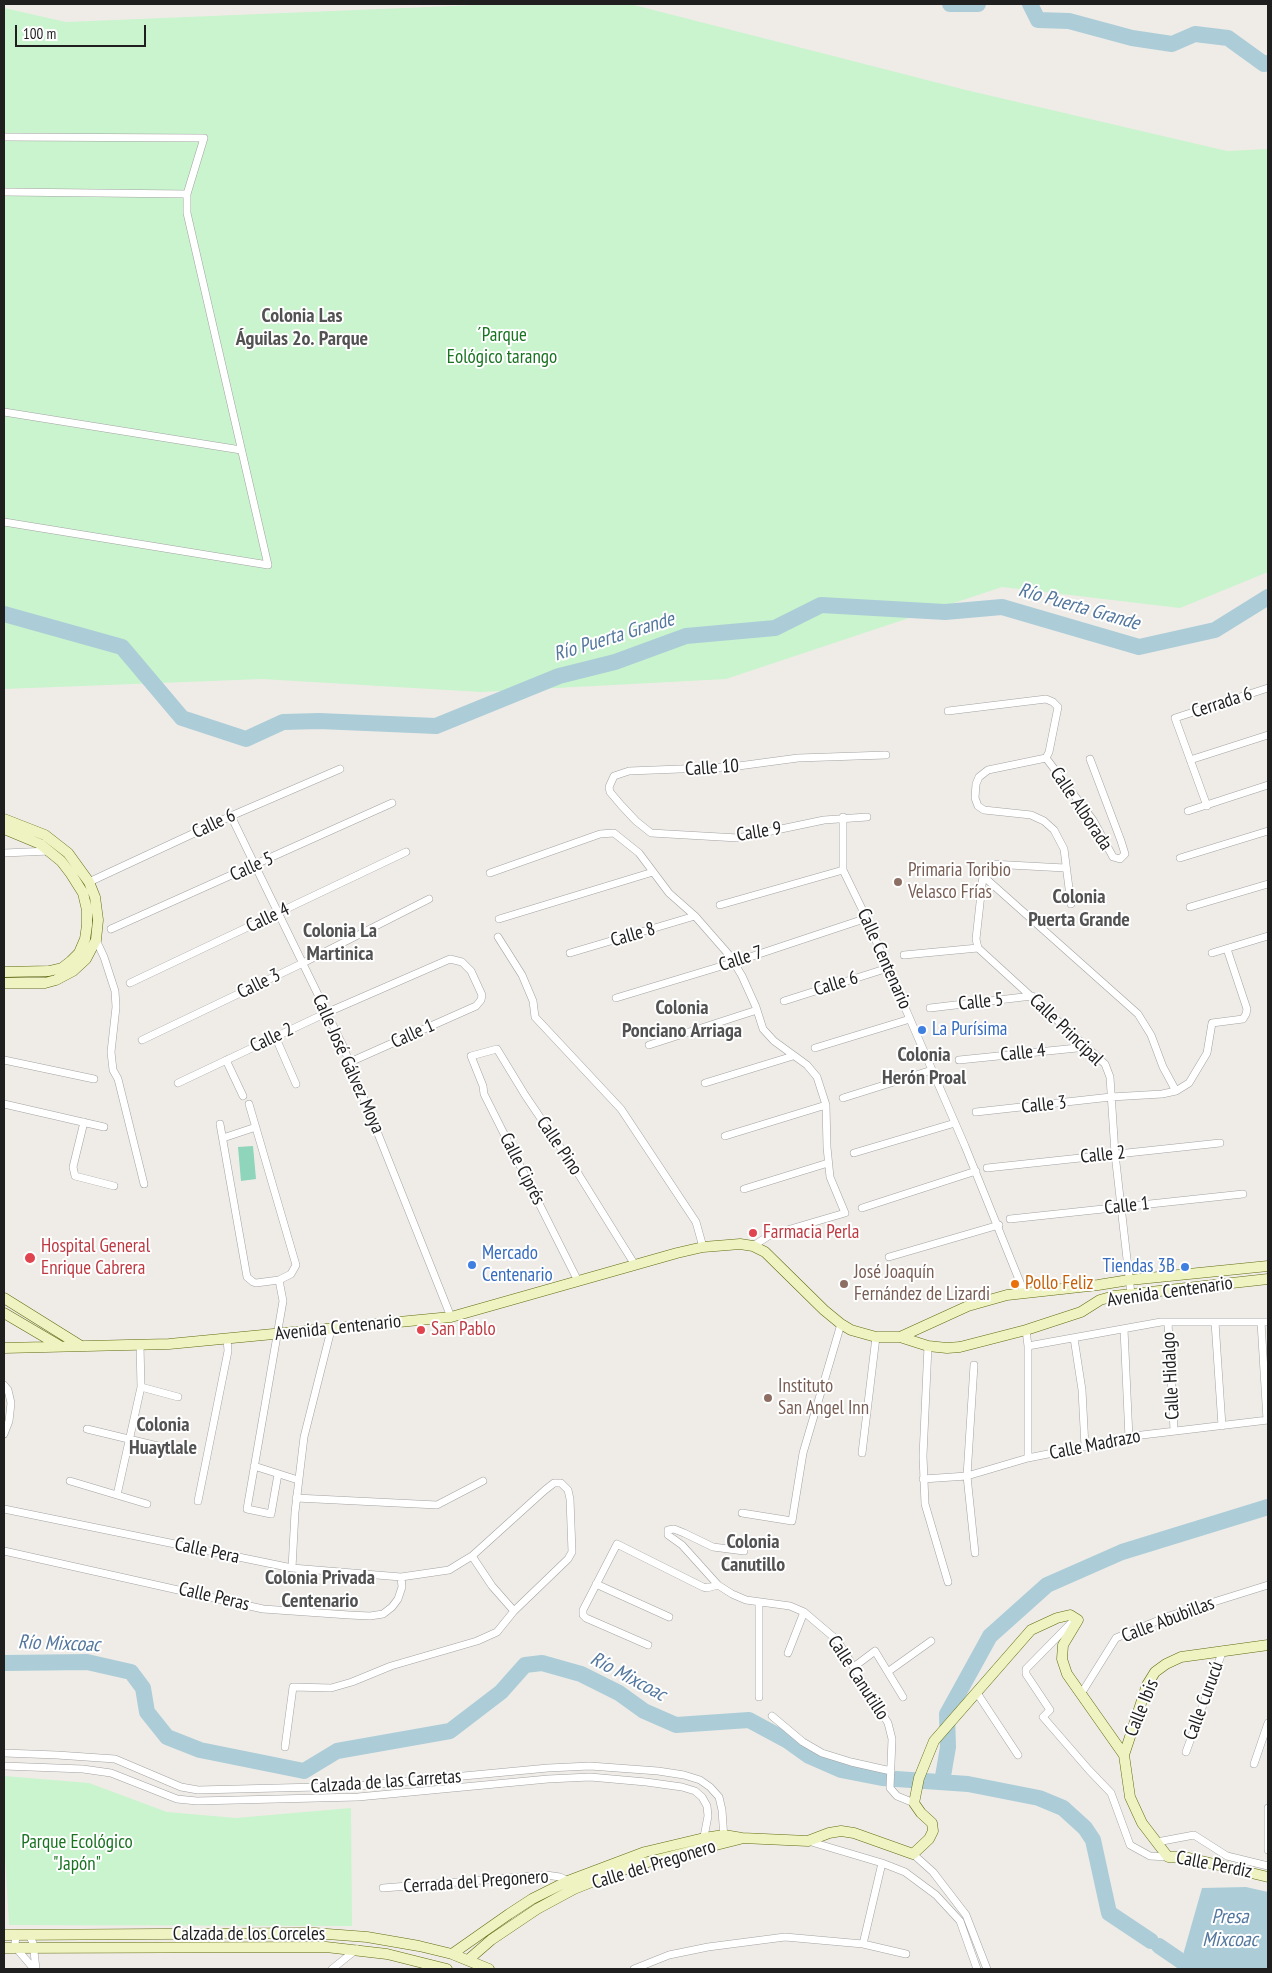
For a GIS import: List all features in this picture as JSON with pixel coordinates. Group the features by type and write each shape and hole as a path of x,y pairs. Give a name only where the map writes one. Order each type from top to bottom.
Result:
{"street":[{"path":"4,137 204,138 187,194 187,213 268,565 4,522"},
{"path":"4,192 187,194"},
{"path":"4,412 241,450"},
{"name":"Cerrada 6","path":"1190,760 1175,718 1268,688"},
{"name":"Calle Alborada","path":"948,711 1046,699 1054,702 1058,707 1049,752 1046,758 1093,820 1113,857 1120,859 1125,854 1090,759"},
{"path":"1207,806 1190,760 1268,735"},
{"name":"Calle 10","path":"651,833 636,821 610,792 609,786 614,776 629,771 731,767 798,758 886,756"},
{"path":"1046,758 988,770 979,777 976,784 975,798 978,806 984,810 1021,813 1044,821 1060,839 1064,849 1070,904"},
{"name":"Calle 6","path":"89,882 230,816 340,769"},
{"path":"1188,811 1268,785"},
{"name":"Calle 5","path":"110,929 255,866 392,803"},
{"name":"Calle José Gálvez Moya","path":"230,816 280,913 350,1062 451,1317"},
{"name":"Calle 9","path":"651,833 738,838 844,817 867,817"},
{"name":"Calle Centenario","path":"844,817 843,870 866,918 976,1171 1024,1292"},
{"path":"4,819 35,831 56,842 73,858 89,882 95,896 98,913 96,940 82,964 62,978 45,983 4,983"},
{"path":"4,829 34,840 51,851 72,874 83,894 87,910 87,925 82,946 71,962 57,970 4,972"},
{"path":"1180,858 1268,831"},
{"path":"490,873 600,834 614,833 639,853 669,893 695,916 735,962 757,1010 763,1029 774,1041 807,1065 817,1077 826,1105 830,1177 844,1213 770,1235 753,1246"},
{"path":"4,853 51,851"},
{"name":"Calle 4","path":"130,983 406,852"},
{"path":"904,955 978,948 976,939 983,876 986,868 992,864 1065,868"},
{"path":"720,905 843,870"},
{"path":"500,919 653,872"},
{"path":"983,876 1138,1014 1151,1035 1163,1067 1176,1091 1190,1083 1207,1053 1212,1023 1243,1019 1246,1014 1247,1009 1227,949"},
{"path":"1190,907 1268,884"},
{"name":"Calle 3","path":"142,1040 303,963 429,899"},
{"name":"Calle 8","path":"570,953 695,916"},
{"name":"Calle 7","path":"616,998 735,962 866,918"},
{"path":"1212,954 1268,936"},
{"path":"498,938 522,976 533,1001 535,1017 621,1109 696,1222 701,1248"},
{"path":"96,940 104,957 115,991 116,1007 111,1052 113,1070 118,1079 144,1184"},
{"name":"Calle Principal","path":"978,948 1105,1064 1110,1077 1121,1207 1131,1294"},
{"name":"Calle 1","path":"350,1062 476,1006 482,996 471,971 462,962 450,959"},
{"name":"Calle 2","path":"178,1083 326,1012 450,959"},
{"name":"Calle 6","path":"784,1001 888,968"},
{"name":"Calle 5","path":"930,1008 1032,996"},
{"path":"649,1046 757,1010"},
{"path":"815,1048 910,1019"},
{"path":"275,1036 296,1084"},
{"name":"Calle 4","path":"958,1060 1087,1047"},
{"name":"Calle Pino","path":"472,1056 497,1049 635,1265"},
{"name":"Calle Ciprés","path":"472,1056 484,1094 578,1281"},
{"path":"705,1084 793,1056"},
{"path":"4,1060 94,1079"},
{"path":"226,1060 243,1096"},
{"path":"843,1098 932,1070"},
{"name":"Calle 3","path":"976,1112 1176,1091"},
{"path":"4,1104 104,1127"},
{"path":"220,1124 248,1277 256,1283 279,1280 292,1274 296,1265 249,1104"},
{"path":"725,1136 826,1105"},
{"path":"84,1122 72,1167 73,1172 80,1179 114,1186"},
{"path":"854,1153 955,1123"},
{"path":"223,1138 256,1127"},
{"name":"Calle 2","path":"987,1168 1220,1143"},
{"path":"744,1189 828,1163"},
{"path":"862,1208 976,1171"},
{"name":"Calle 1","path":"1010,1219 1243,1194"},
{"path":"889,1258 998,1225"},
{"name":"Avenida Centenario","path":"4,1348 227,1339 451,1317 701,1248 740,1244 753,1246 765,1252 819,1306 841,1324 852,1330 876,1337 900,1337 928,1346 947,1348 960,1347 1026,1330 1081,1312 1100,1300 1131,1294 1268,1279"},
{"name":"Avenida Centenario","path":"900,1337 987,1299 1024,1292 1268,1266"},
{"path":"278,1474 271,1514 247,1509 283,1301 279,1280"},
{"path":"1098,1285 1100,1300"},
{"path":"4,1298 82,1346"},
{"path":"4,1313 60,1346"},
{"path":"1028,1346 1168,1322 1265,1322 1268,1420"},
{"name":"Calle Hidalgo","path":"1168,1322 1174,1430"},
{"path":"1215,1322 1222,1426"},
{"path":"742,1513 792,1521 803,1453 841,1324"},
{"path":"1124,1329 1129,1438"},
{"path":"292,1568 296,1498 304,1437 331,1330"},
{"path":"1026,1330 1028,1346 1028,1458"},
{"path":"862,1453 876,1337"},
{"path":"1074,1338 1082,1390 1084,1447"},
{"path":"198,1501 228,1351 227,1339"},
{"path":"117,1495 141,1387 140,1344"},
{"path":"928,1346 923,1479 925,1504 948,1582"},
{"path":"974,1365 967,1476 975,1553"},
{"path":"4,1385 8,1390 11,1403 9,1421 4,1434"},
{"path":"141,1387 178,1397"},
{"name":"Calle Madrazo","path":"923,1479 967,1476 1028,1458 1174,1430 1268,1420"},
{"path":"87,1429 166,1448"},
{"path":"254,1466 298,1480"},
{"path":"70,1481 147,1504"},
{"path":"296,1498 437,1505 483,1481"},
{"name":"Calle Pera","path":"4,1509 292,1568 401,1577 449,1570 472,1556 554,1483 561,1483 568,1490 570,1499 572,1552 568,1559 514,1611"},
{"name":"Calle Canutillo","path":"744,1551 713,1547 674,1529 668,1530 668,1535 682,1545 718,1585 746,1600 790,1606 804,1612 837,1640 888,1723 892,1739 890,1788 897,1796 914,1803 920,1813 932,1824 933,1831 929,1839 912,1854"},
{"path":"648,1645 583,1615 596,1584 617,1544 707,1588 718,1585"},
{"name":"Calle Peras","path":"4,1551 264,1609 349,1615 370,1616 383,1614 398,1599 402,1587 401,1577"},
{"path":"285,1747 293,1687 331,1688 392,1666 477,1641 497,1632 514,1611 492,1586 472,1556"},
{"path":"596,1584 669,1617"},
{"name":"Calle Abubillas","path":"1081,1694 1116,1638 1169,1616 1268,1585"},
{"path":"758,1697 759,1602"},
{"path":"788,1653 804,1612"},
{"path":"914,1803 919,1778 934,1741 1031,1630 1070,1614 1078,1620 1063,1645 1062,1659 1067,1674 1124,1755"},
{"path":"1076,1618 1026,1669 1026,1674 1050,1710 1043,1717 1111,1793 1130,1845 1150,1856 1162,1850"},
{"path":"888,1671 931,1641"},
{"name":"Calle Ibis","path":"1162,1850 1142,1823 1130,1797 1124,1755 1142,1699 1155,1672 1181,1657 1268,1645"},
{"name":"Calle Curucú","path":"1186,1752 1222,1650"},
{"path":"854,1666 875,1651 903,1697"},
{"path":"977,1693 1018,1755"},
{"path":"772,1716 803,1742 822,1753 890,1772"},
{"path":"1254,1764 1268,1723"},
{"name":"Calzada de las Carretas","path":"4,1753 115,1760 174,1784 198,1790 358,1786 548,1768 590,1766 658,1770 692,1778 710,1787 719,1797 724,1840"},
{"name":"Calzada de las Carretas","path":"4,1766 82,1769 111,1773 177,1799 197,1801 358,1797 548,1779 590,1777 646,1782 682,1787 695,1791 702,1797 707,1806 708,1816 702,1849"},
{"path":"1268,1808 1268,1850"},
{"name":"Calle del Pregonero","path":"808,1841 828,1833 841,1831 862,1836 912,1854 933,1872 966,1915 987,1969"},
{"name":"Calle Perdiz","path":"1162,1850 1194,1835 1227,1856 1268,1866"},
{"name":"Calle del Pregonero","path":"452,1954 517,1909 568,1881 645,1852 704,1838 724,1840 742,1838 808,1841 882,1863 905,1872 936,1895 960,1921 977,1969"},
{"name":"Calle del Pregonero","path":"468,1960 491,1940 537,1909 574,1889 614,1873 648,1862 702,1849 724,1840"},
{"name":"Calle Perdiz","path":"1162,1850 1184,1858 1268,1877"},
{"path":"863,1944 882,1863"},
{"name":"Cerrada del Pregonero","path":"383,1888 546,1875 560,1877 568,1881"},
{"name":"Calzada de los Corceles","path":"4,1935 314,1934 367,1937 452,1954 489,1969"},
{"path":"17,1935 16,1948 35,1969"},
{"path":"29,1935 33,1948 35,1969"},
{"path":"634,1969 669,1955 749,1940 785,1937 863,1944 906,1954"},
{"name":"Calzada de los Corceles","path":"4,1948 270,1947 357,1949 424,1966 447,1969"},
{"path":"332,1969 357,1949"}],"green space":[{"name":"´Parque Eológico tarango","path":"501,4 630,4 966,90 1227,151 1268,149 1268,572 1180,608 1002,587 726,679 481,692 262,679 4,689 4,8 66,22"},
{"path":"253,1146 256,1179 241,1181 238,1147"},
{"name":"Parque Ecológico \"Japón\"","path":"4,1776 89,1783 167,1812 236,1818 351,1808 352,1926 9,1925 4,1838"}],"water":[{"name":"Presa Mixcoac","path":"1246,1887 1268,1892 1268,1969 1179,1969 1202,1888"}],"waterway":[{"path":"950,4 978,4"},
{"path":"1030,4 1038,20 1069,21 1132,38 1172,44 1195,34 1228,38 1264,64 1268,63"},
{"name":"Río Puerta Grande","path":"4,614 122,647 182,718 246,739 283,722 319,721 436,726 559,676 615,662 686,636 775,628 821,605 945,612 1002,607 1139,647 1215,630 1268,597"},
{"path":"942,1782 948,1747 947,1714 990,1636 1047,1585 1122,1552 1268,1507"},
{"name":"Río Mixcoac","path":"4,1663 87,1662 131,1672 143,1688 147,1712 167,1737 200,1750 304,1771 337,1751 450,1731 501,1692 525,1665 542,1663 581,1674 619,1693 644,1711 676,1725 749,1720 788,1741 809,1756 841,1770 882,1778 968,1784 1039,1798 1063,1808 1085,1828 1093,1840 1109,1913 1151,1941"},
{"name":"Río Mixcoac","path":"1159,1946 1181,1961"}],"place":[{"name":"Primaria Toribio Velasco Frías","path":"898,882"},
{"name":"La Purísima","path":"922,1030"},
{"name":"Farmacia Perla","path":"753,1233"},
{"name":"Hospital General Enrique Cabrera","path":"30,1258"},
{"name":"Mercado Centenario","path":"472,1265"},
{"name":"Tiendas 3B","path":"1185,1267"},
{"name":"José Joaquín Fernández de Lizardi","path":"844,1284"},
{"name":"Pollo Feliz","path":"1015,1284"},
{"name":"San Pablo","path":"421,1330"},
{"name":"Instituto San Angel Inn","path":"768,1398"}],"district":[{"name":"Colonia Las Águilas 2o. Parque","path":"302,328"},
{"name":"Colonia Puerta Grande","path":"1079,908"},
{"name":"Colonia La Martinica","path":"340,942"},
{"name":"Colonia Ponciano Arriaga","path":"682,1020"},
{"name":"Colonia Herón Proal","path":"924,1066"},
{"name":"Colonia Huaytlale","path":"163,1436"},
{"name":"Colonia Canutillo","path":"753,1554"},
{"name":"Colonia Privada Centenario","path":"320,1590"}]}
